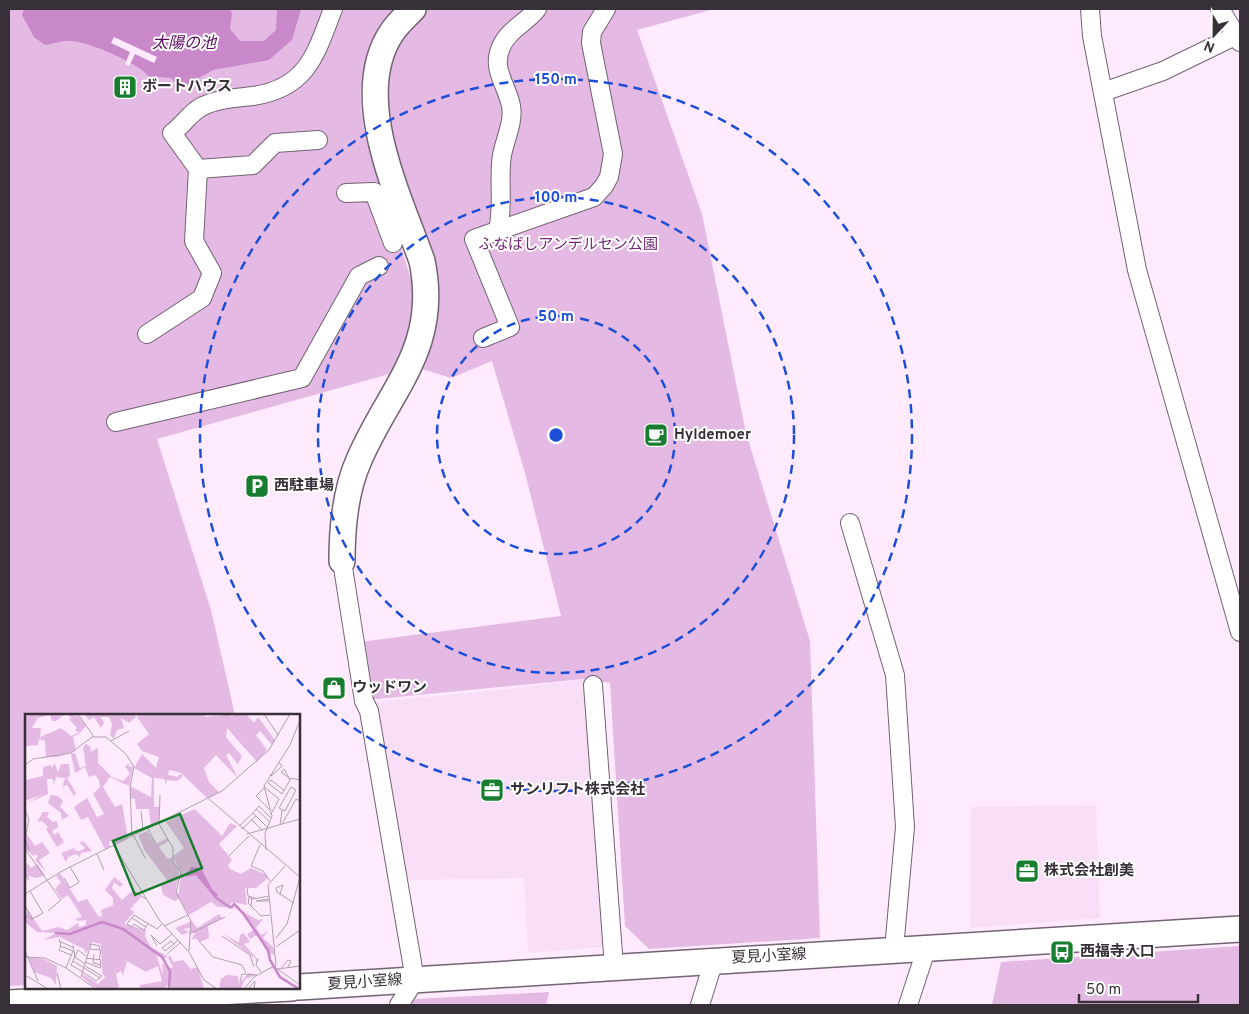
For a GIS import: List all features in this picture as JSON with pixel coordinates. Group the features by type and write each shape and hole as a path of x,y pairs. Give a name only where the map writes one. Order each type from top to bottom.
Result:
{"main road":[{"path":"342,561 343,520 358,462 370,436 407,372 417,350 426,311 426,278 422,261 382,147 375,116 375,92 382,53 393,31 413,9"},
{"name":"夏見小室線","path":"300,987 1240,929"},
{"path":"9,1003 273,989"}],"street":[{"path":"147,334 202,298 212,273 194,241 198,169 172,133 202,107 225,99 266,94 294,80 314,58 333,9"},
{"path":"498,231 502,211 502,157 510,121 511,106 499,75 497,62 500,48 509,34 537,9"},
{"path":"483,338 510,327 474,239 594,197 609,177 613,154 591,42 592,32 606,9"},
{"path":"1090,9 1092,36 1137,270 1240,632"},
{"path":"1103,92 1163,71 1238,39 1220,9"},
{"path":"198,169 253,165 275,143 318,140"},
{"path":"346,193 374,192 393,243"},
{"path":"116,422 302,378 359,269 379,266"},
{"path":"850,522 895,675 905,827 894,949"},
{"path":"342,561 364,701 371,720 415,980 400,1005"},
{"path":"593,685 614,967"},
{"path":"908,1005 927,947"},
{"path":"700,1005 714,960"}],"shaded area":[{"name":"サンリフト株式会社","path":"583,679 589,695 603,947 528,953 524,878 405,880 374,702 508,689"},
{"path":"1096,805 1100,918 970,928 971,807"}],"green space":[{"path":"9,9 399,9 378,37 367,57 362,80 361,103 366,138 411,279 413,297 405,347 393,373 157,439 211,610 235,714 25,714 25,985 9,986"},
{"name":"ふなばしアンデルセン公園","path":"423,9 714,9 637,30 702,214 746,433 810,641 820,938 649,949 625,926 610,683 583,679 367,700 360,642 561,616 525,473 492,361 451,378 419,368 426,352 384,116 390,55"},
{"path":"1240,946 1240,1005 992,1005 1001,962"},
{"path":"549,992 546,1005 411,1005 415,999"}],"water":[{"name":"太陽の池","path":"24,9 230,9 232,14 230,29 240,41 264,41 276,30 277,9 301,9 292,40 269,60 213,70 180,89 171,78 148,76 124,59 89,45 69,41 45,45 34,37 22,15"}],"pier":[{"path":"114,37 157,57 154,63 135,54 129,66 125,64 130,52 111,43"}],"place":[{"name":"ボートハウス","path":"125,87"},
{"name":"Hyldemoer","path":"656,435"},
{"name":"西駐車場","path":"257,486"},
{"name":"ウッドワン","path":"334,688"},
{"name":"サンリフト株式会社","path":"492,790"},
{"name":"株式会社創美","path":"1027,871"},
{"name":"西福寺入口","path":"1062,952"}]}
